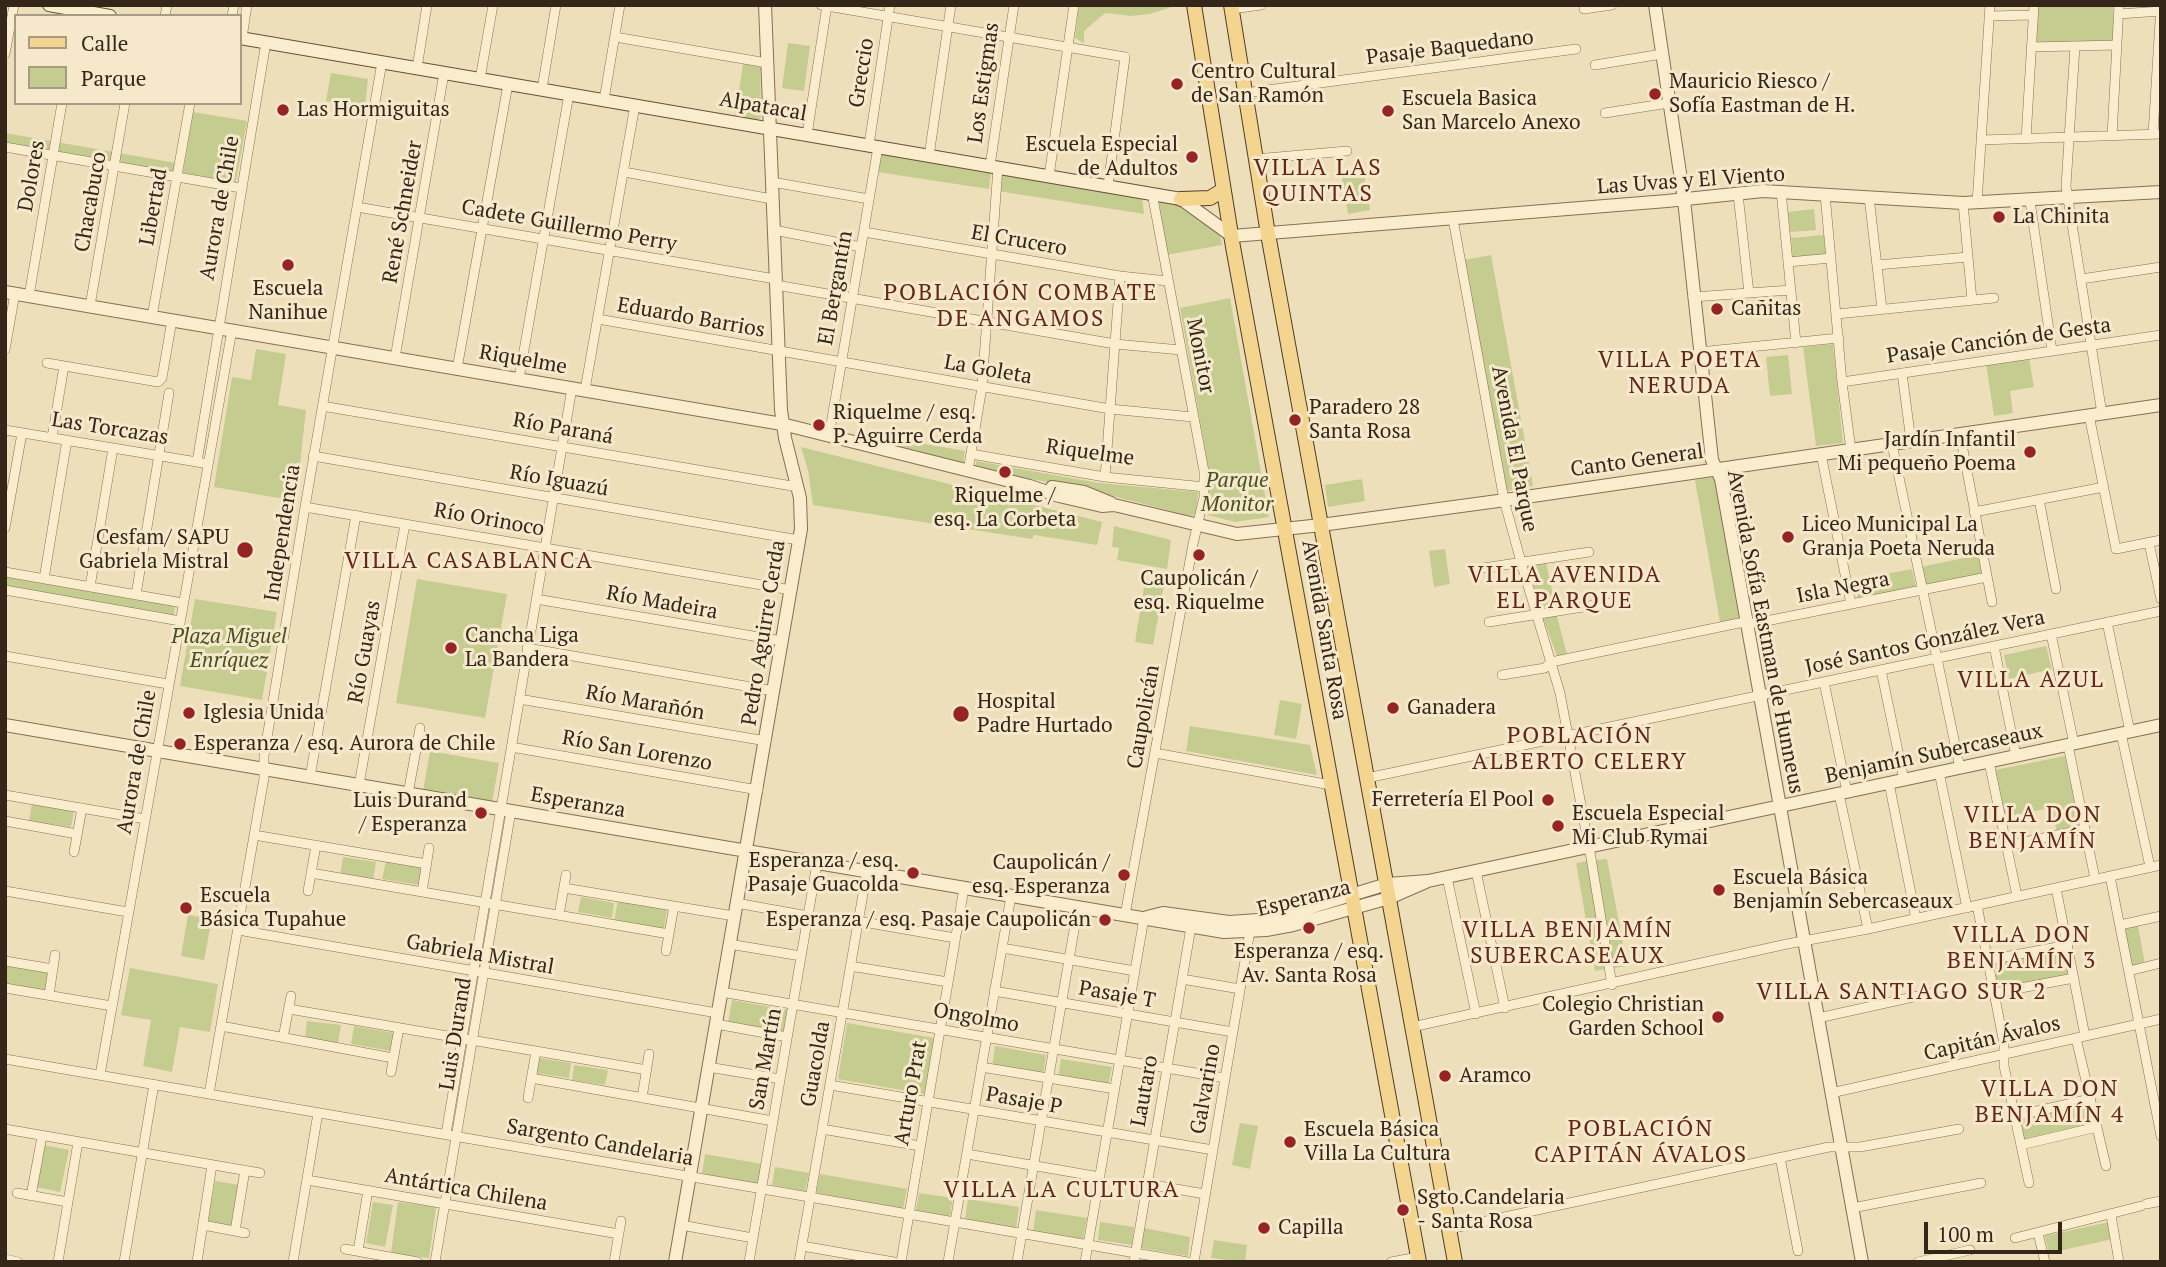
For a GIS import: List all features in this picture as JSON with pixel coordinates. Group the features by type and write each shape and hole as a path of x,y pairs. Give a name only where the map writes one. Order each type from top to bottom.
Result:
{"main road":[{"name":"Avenida Santa Rosa","path":"1194,5 1231,236 1419,1259"},
{"name":"Avenida Santa Rosa","path":"1232,7 1268,234 1455,1262"},
{"path":"1181,198 1210,198 1223,190"}],"street":[{"path":"5,54 14,5"},
{"path":"49,5 78,13 106,12"},
{"path":"242,32 247,5"},
{"path":"417,68 427,5"},
{"path":"480,79 493,5"},
{"path":"542,89 556,5"},
{"path":"604,100 620,5"},
{"name":"Pedro Aguirre Cerda","path":"675,1262 799,540 801,509 798,487 782,424 765,5"},
{"name":"Greccio","path":"874,146 890,5"},
{"path":"929,156 951,5"},
{"name":"Los Estigmas","path":"968,471 982,387 993,254 994,167 1014,5"},
{"path":"1049,176 1074,5"},
{"path":"1232,7 1261,5"},
{"path":"1584,9 1612,5"},
{"name":"Avenida Sofía Eastman de Hunneus","path":"1655,5 1684,200 1712,460 1721,479 1862,1262"},
{"path":"1978,203 1990,5"},
{"path":"1982,140 2157,134 2161,5"},
{"path":"807,135 825,6 888,16 1125,57 1108,186"},
{"path":"2112,136 2119,9 2160,11"},
{"path":"1989,16 2033,10 2026,139"},
{"path":"615,37 767,63"},
{"name":"Alpatacal","path":"242,38 1181,198 1231,236"},
{"name":"Aurora de Chile","path":"100,1075 208,463 241,188 267,42"},
{"path":"2031,47 2117,45"},
{"path":"2075,46 2066,186 2102,414"},
{"name":"Pasaje Baquedano","path":"1245,93 1576,49"},
{"path":"1595,65 1662,54"},
{"name":"Independencia","path":"209,1094 254,835 264,756 313,456 382,62"},
{"name":"René Schneider","path":"395,358 444,73"},
{"path":"457,369 508,84"},
{"path":"519,379 569,94"},
{"path":"1605,113 1669,103"},
{"name":"Dolores","path":"29,296 62,105"},
{"name":"Chacabuco","path":"90,306 125,105"},
{"name":"Libertad","path":"152,317 190,105"},
{"path":"506,810 510,747 562,447 598,319 635,105"},
{"name":"El Bergantín","path":"829,436 870,199 874,146"},
{"path":"5,147 241,188"},
{"path":"1255,159 1347,151"},
{"path":"624,172 772,198"},
{"path":"772,182 870,199"},
{"path":"1781,191 1797,343"},
{"name":"Las Uvas y El Viento","path":"1268,234 1781,191 1963,203 2161,192"},
{"name":"Monitor","path":"1152,193 1205,487 1198,525"},
{"path":"1738,194 1749,293"},
{"path":"1825,194 1851,450"},
{"path":"1870,197 1882,309"},
{"path":"2030,201 2052,351"},
{"path":"1963,203 1972,300"},
{"name":"Cadete Guillermo Perry","path":"357,207 610,250 852,299 1115,344 1181,350"},
{"name":"Avenida El Parque","path":"1453,219 1504,500 1560,693 1612,985"},
{"path":"774,230 861,247"},
{"name":"El Crucero","path":"864,232 1119,276 1168,281"},
{"path":"1231,236 1268,234"},
{"path":"1877,265 1968,257"},
{"path":"1788,262 1831,258"},
{"path":"2081,279 2161,267"},
{"path":"1105,477 1119,276"},
{"path":"1693,297 1791,290"},
{"path":"5,350 10,293"},
{"name":"Riquelme","path":"10,293 782,424 1096,505 1114,505 1237,534 1284,529"},
{"path":"1837,314 1994,298"},
{"name":"Eduardo Barrios","path":"598,319 778,351"},
{"path":"47,363 160,381 172,320"},
{"name":"Aurora de Chile","path":"197,462 226,329"},
{"name":"Pasaje Canción de Gesta","path":"1842,382 2161,335"},
{"path":"1699,352 1839,338"},
{"name":"La Goleta","path":"778,351 1110,409 1194,417"},
{"path":"52,438 64,366"},
{"path":"1902,373 1911,441"},
{"path":"136,595 169,393"},
{"name":"Río Paraná","path":"322,405 798,487"},
{"name":"Canto General","path":"1284,529 2161,405"},
{"path":"2089,415 2116,549 2161,540"},
{"name":"Las Torcazas","path":"5,430 208,463"},
{"path":"5,528 22,433"},
{"path":"1960,434 1992,602"},
{"path":"44,579 67,440"},
{"path":"1892,444 1960,768"},
{"path":"90,587 113,448"},
{"name":"Riquelme","path":"971,454 1105,477 1205,487"},
{"path":"1822,454 1851,604"},
{"name":"Río Iguazú","path":"313,456 799,540"},
{"path":"1974,512 2104,487"},
{"path":"2039,499 2056,589"},
{"name":"Río Orinoco","path":"305,507 791,590"},
{"path":"310,777 356,516"},
{"name":"Río Guayas","path":"359,785 405,524"},
{"name":"Caupolicán","path":"1125,915 1198,525"},
{"path":"2149,543 2161,598"},
{"path":"1477,569 1589,552"},
{"path":"5,572 183,603"},
{"name":"Isla Negra","path":"1502,675 1545,668 1551,662 1987,577"},
{"path":"5,590 180,621"},
{"name":"Río Madeira","path":"536,599 782,641"},
{"path":"1489,622 1608,603"},
{"name":"José Santos González Vera","path":"1367,778 2161,611"},
{"path":"2107,622 2150,867"},
{"path":"2051,634 2095,879"},
{"path":"1994,646 2016,756"},
{"path":"527,648 774,691"},
{"path":"5,656 169,684"},
{"path":"1881,670 1904,780"},
{"path":"1824,682 1868,929"},
{"name":"Río Marañón","path":"519,699 766,741"},
{"name":"Esperanza","path":"5,725 1224,932 1388,891"},
{"name":"Benjamín Subercaseaux","path":"1388,891 2161,725"},
{"path":"408,794 420,727"},
{"name":"Río San Lorenzo","path":"510,747 758,790"},
{"path":"1155,752 1331,785"},
{"path":"1989,762 2017,897"},
{"path":"1939,772 1966,908"},
{"path":"1889,783 1916,919"},
{"path":"5,795 145,819"},
{"path":"74,852 82,808"},
{"name":"Luis Durand","path":"446,1135 485,903 506,810"},
{"name":"Luis Durand","path":"435,1262 496,904 506,810"},
{"path":"5,821 77,834"},
{"path":"2006,846 2085,829"},
{"path":"254,835 427,864"},
{"path":"308,891 316,845"},
{"path":"422,892 429,848"},
{"name":"San Martín","path":"749,1262 817,863"},
{"path":"1412,1027 2161,865"},
{"name":"Guacolda","path":"799,1262 867,872"},
{"path":"1476,872 1505,1008"},
{"path":"311,873 669,934"},
{"path":"559,915 566,875"},
{"path":"2110,876 2161,1136"},
{"path":"1447,877 1476,1014"},
{"path":"564,888 674,906 808,916"},
{"name":"Arturo Prat","path":"901,1262 964,888"},
{"path":"2056,888 2074,978 2090,1099 2106,1166"},
{"path":"5,891 128,912"},
{"path":"948,1262 1011,896"},
{"path":"1977,905 2029,1183"},
{"path":"666,951 674,906"},
{"path":"1017,1262 1078,907"},
{"name":"Esperanza","path":"1144,918 1163,913 1251,927"},
{"path":"2120,925 2161,916"},
{"path":"1085,1262 1144,918"},
{"path":"858,922 955,938"},
{"name":"Lautaro","path":"1134,1257 1191,927"},
{"name":"Galvarino","path":"1194,1262 1251,927"},
{"name":"Gabriela Mistral","path":"237,930 484,973 717,1019 788,1037"},
{"path":"729,944 801,956"},
{"path":"1988,960 2068,945"},
{"path":"1002,948 1135,971"},
{"path":"49,995 55,955"},
{"path":"5,961 53,970"},
{"path":"2129,971 2161,963"},
{"path":"850,966 948,982"},
{"path":"1994,993 2074,978"},
{"path":"1182,979 1240,989"},
{"path":"5,988 112,1006"},
{"path":"1818,1018 1945,990"},
{"name":"Pasaje T","path":"994,991 1233,1032"},
{"name":"Ongolmo","path":"721,992 1225,1079"},
{"path":"283,1038 291,996"},
{"path":"289,1009 647,1070"},
{"name":"Capitán Ávalos","path":"1831,1093 2161,1019"},
{"path":"221,1026 393,1058"},
{"path":"391,1072 399,1028"},
{"path":"528,1098 536,1051"},
{"path":"642,1098 649,1054"},
{"name":"Sargento Candelaria","path":"5,1059 1022,1233 1134,1257 1188,1262"},
{"path":"708,1067 780,1079"},
{"path":"981,1067 1115,1089"},
{"path":"531,1079 773,1121"},
{"path":"124,1262 153,1084"},
{"name":"Pasaje P","path":"830,1085 1213,1150"},
{"path":"2015,1116 2090,1099"},
{"path":"293,1262 318,1113"},
{"path":"2021,1144 2097,1127"},
{"path":"5,1129 260,1173"},
{"path":"822,1129 920,1146"},
{"path":"1449,1229 1829,1147 1860,1147 1959,1129"},
{"path":"31,1196 42,1136"},
{"path":"58,1262 78,1142"},
{"path":"967,1154 1100,1177"},
{"path":"1780,1157 1798,1251"},
{"path":"197,1262 212,1165"},
{"path":"203,1225 240,1232 245,1170"},
{"name":"Antártica Chilena","path":"307,1180 619,1234"},
{"path":"1852,1208 1981,1183"},
{"path":"1147,1184 1205,1194"},
{"path":"358,1251 368,1190"},
{"path":"17,1193 68,1202"},
{"path":"2015,1238 2161,1201"},
{"path":"2111,1215 2119,1262"},
{"path":"614,1262 621,1221"},
{"path":"681,1225 753,1237"},
{"path":"2038,1233 2045,1262"},
{"path":"802,1246 894,1262"},
{"path":"345,1249 418,1262"},
{"path":"1918,1262 1970,1250"},
{"path":"5,1259 19,1262"},
{"path":"1391,1262 1419,1259"}],"green space":[{"path":"1079,5 1178,5 1150,14 1131,16 1105,13 1084,31 1084,43 1075,38"},
{"path":"2037,5 2113,5 2113,41 2035,44"},
{"path":"788,43 810,46 804,91 782,88"},
{"path":"743,64 760,67 761,117 757,121 735,116"},
{"path":"331,73 368,79 365,107 326,101"},
{"path":"193,112 247,121 236,182 183,173"},
{"path":"5,133 176,163 175,174 5,144"},
{"path":"880,154 991,171 989,189 877,172"},
{"path":"1363,169 1370,210 1348,214 1341,172"},
{"path":"998,174 1142,197 1144,214 998,191"},
{"path":"1159,200 1181,204 1220,233 1222,245 1166,255"},
{"path":"1814,209 1816,230 1790,232 1788,212"},
{"path":"1824,235 1826,256 1793,259 1791,238"},
{"path":"1491,255 1533,486 1506,491 1464,260"},
{"name":"Parque Monitor","path":"1230,298 1269,517 1235,522 1208,515 1209,471 1180,308"},
{"path":"1833,344 1843,443 1816,446 1803,347"},
{"path":"256,349 286,354 278,405 306,410 296,501 214,487 232,377 251,380"},
{"path":"1788,355 1792,394 1770,396 1766,357"},
{"path":"2029,358 2034,387 2010,391 2013,413 1994,416 1986,364"},
{"path":"868,434 965,451 963,465 868,441"},
{"path":"801,447 1102,522 1097,545 1034,535 1032,539 813,505 808,470"},
{"path":"976,461 1099,483 1198,492 1196,512 1193,516 1186,515 1093,491 976,468"},
{"path":"1714,477 1739,619 1720,622 1695,480"},
{"path":"1362,479 1365,501 1328,507 1325,485"},
{"path":"1114,526 1171,540 1167,569 1117,560 1119,548 1112,547"},
{"path":"1445,549 1450,584 1434,587 1429,551"},
{"path":"1978,555 1982,574 1925,586 1921,567"},
{"path":"1546,562 1555,605 1539,609 1527,565"},
{"path":"1912,569 1916,587 1858,599 1855,580"},
{"path":"5,576 175,605 174,616 5,588"},
{"name":"Cancha Liga La Bandera","path":"417,579 507,594 485,718 396,703"},
{"path":"1145,581 1164,585 1153,645 1135,642"},
{"name":"Plaza Miguel Enríquez","path":"195,599 277,612 262,700 180,686"},
{"path":"1556,613 1567,654 1557,656 1542,616"},
{"path":"2046,646 2052,669 2009,679 2004,655"},
{"path":"1280,700 1302,704 1296,739 1274,735"},
{"path":"1190,726 1310,745 1317,775 1186,751"},
{"path":"430,751 499,763 492,803 423,791"},
{"path":"2065,756 2080,827 2057,831 2050,808 2004,817 1995,770"},
{"path":"32,804 74,811 71,827 29,821"},
{"path":"343,857 376,862 373,880 340,875"},
{"path":"1607,859 1627,966 1614,968 1596,860"},
{"path":"386,861 421,868 419,885 382,879"},
{"path":"1589,861 1605,969 1595,971 1576,863"},
{"path":"581,897 614,903 612,918 578,912"},
{"path":"618,899 667,909 664,929 614,922"},
{"path":"188,915 212,919 204,960 181,956"},
{"path":"2138,926 2145,964 2130,967 2123,929"},
{"path":"2064,950 2069,977 1998,991 1992,964"},
{"path":"5,965 48,972 51,976 45,991 5,985"},
{"path":"130,968 218,984 210,1032 180,1027 172,1072 143,1066 151,1020 121,1015"},
{"path":"732,1000 788,1010 784,1034 728,1023"},
{"path":"307,1021 341,1025 338,1043 305,1038"},
{"path":"847,1023 934,1038 925,1094 838,1079"},
{"path":"354,1026 394,1033 391,1051 351,1044"},
{"path":"995,1046 1046,1055 1043,1075 992,1067"},
{"path":"539,1058 571,1063 569,1078 536,1073"},
{"path":"1061,1059 1112,1067 1108,1087 1058,1079"},
{"path":"574,1065 608,1070 605,1085 572,1080"},
{"path":"2089,1102 2094,1125 2024,1142 2020,1119"},
{"path":"1240,1123 1258,1126 1250,1169 1232,1165"},
{"path":"44,1145 69,1150 60,1192 36,1187"},
{"path":"705,1154 762,1164 758,1185 702,1175"},
{"path":"775,1167 809,1173 805,1191 772,1185"},
{"path":"820,1174 907,1189 903,1209 816,1193"},
{"path":"215,1181 239,1185 231,1226 208,1222"},
{"path":"919,1193 953,1198 950,1216 916,1211"},
{"path":"968,1199 1019,1207 1016,1228 965,1220"},
{"path":"373,1202 393,1205 385,1247 366,1243"},
{"path":"398,1202 436,1207 429,1258 391,1253"},
{"path":"1036,1210 1087,1218 1083,1239 1033,1231"},
{"path":"1100,1222 1134,1227 1132,1245 1098,1240"},
{"path":"2109,1222 2113,1239 2049,1253 2045,1236"},
{"path":"1144,1228 1190,1237 1188,1256 1141,1248"},
{"path":"1214,1240 1247,1245 1245,1262 1211,1258"}],"place":[{"name":"Centro Cultural de San Ramón","path":"1177,84"},
{"name":"Mauricio Riesco / Sofía Eastman de H.","path":"1655,94"},
{"name":"Las Hormiguitas","path":"283,110"},
{"name":"Escuela Basica San Marcelo Anexo","path":"1388,111"},
{"name":"Escuela Especial de Adultos","path":"1192,157"},
{"name":"La Chinita","path":"1999,217"},
{"name":"Escuela Nanihue","path":"288,265"},
{"name":"Cañitas","path":"1717,309"},
{"name":"Paradero 28 Santa Rosa","path":"1295,420"},
{"name":"Riquelme / esq. P. Aguirre Cerda","path":"819,425"},
{"name":"Jardín Infantil Mi pequeño Poema","path":"2030,452"},
{"name":"Riquelme / esq. La Corbeta","path":"1005,472"},
{"name":"Liceo Municipal La Granja Poeta Neruda","path":"1788,537"},
{"name":"Cesfam/ SAPU Gabriela Mistral","path":"245,550"},
{"name":"Caupolicán / esq. Riquelme","path":"1199,555"},
{"name":"Cancha Liga La Bandera","path":"451,648"},
{"name":"Ganadera","path":"1393,708"},
{"name":"Iglesia Unida","path":"189,713"},
{"name":"Hospital Padre Hurtado","path":"961,714"},
{"name":"Esperanza / esq. Aurora de Chile","path":"180,744"},
{"name":"Ferretería El Pool","path":"1548,800"},
{"name":"Luis Durand / Esperanza","path":"481,813"},
{"name":"Escuela Especial Mi Club Rymai","path":"1558,826"},
{"name":"Esperanza / esq. Pasaje Guacolda","path":"913,873"},
{"name":"Caupolicán / esq. Esperanza","path":"1124,875"},
{"name":"Escuela Básica Benjamín Sebercaseaux","path":"1719,890"},
{"name":"Escuela Básica Tupahue","path":"186,908"},
{"name":"Esperanza / esq. Pasaje Caupolicán","path":"1105,920"},
{"name":"Esperanza / esq. Av. Santa Rosa","path":"1309,928"},
{"name":"Colegio Christian Garden School","path":"1718,1017"},
{"name":"Aramco","path":"1445,1076"},
{"name":"Escuela Básica Villa La Cultura","path":"1290,1142"},
{"name":"Sgto.Candelaria - Santa Rosa","path":"1403,1210"},
{"name":"Capilla","path":"1264,1228"}],"district":[{"name":"VILLA LAS QUINTAS","path":"1318,181"},
{"name":"POBLACIÓN COMBATE DE ANGAMOS","path":"1021,306"},
{"name":"VILLA POETA NERUDA","path":"1680,373"},
{"name":"VILLA CASABLANCA","path":"469,561"},
{"name":"VILLA AVENIDA EL PARQUE","path":"1565,588"},
{"name":"VILLA AZUL","path":"2031,680"},
{"name":"POBLACIÓN ALBERTO CELERY","path":"1580,749"},
{"name":"VILLA DON BENJAMÍN","path":"2033,828"},
{"name":"VILLA BENJAMÍN SUBERCASEAUX","path":"1568,943"},
{"name":"VILLA DON BENJAMÍN 3","path":"2022,948"},
{"name":"VILLA SANTIAGO SUR 2","path":"1902,992"},
{"name":"VILLA DON BENJAMÍN 4","path":"2050,1102"},
{"name":"POBLACIÓN CAPITÁN ÁVALOS","path":"1641,1142"},
{"name":"VILLA LA CULTURA","path":"1062,1190"}]}
